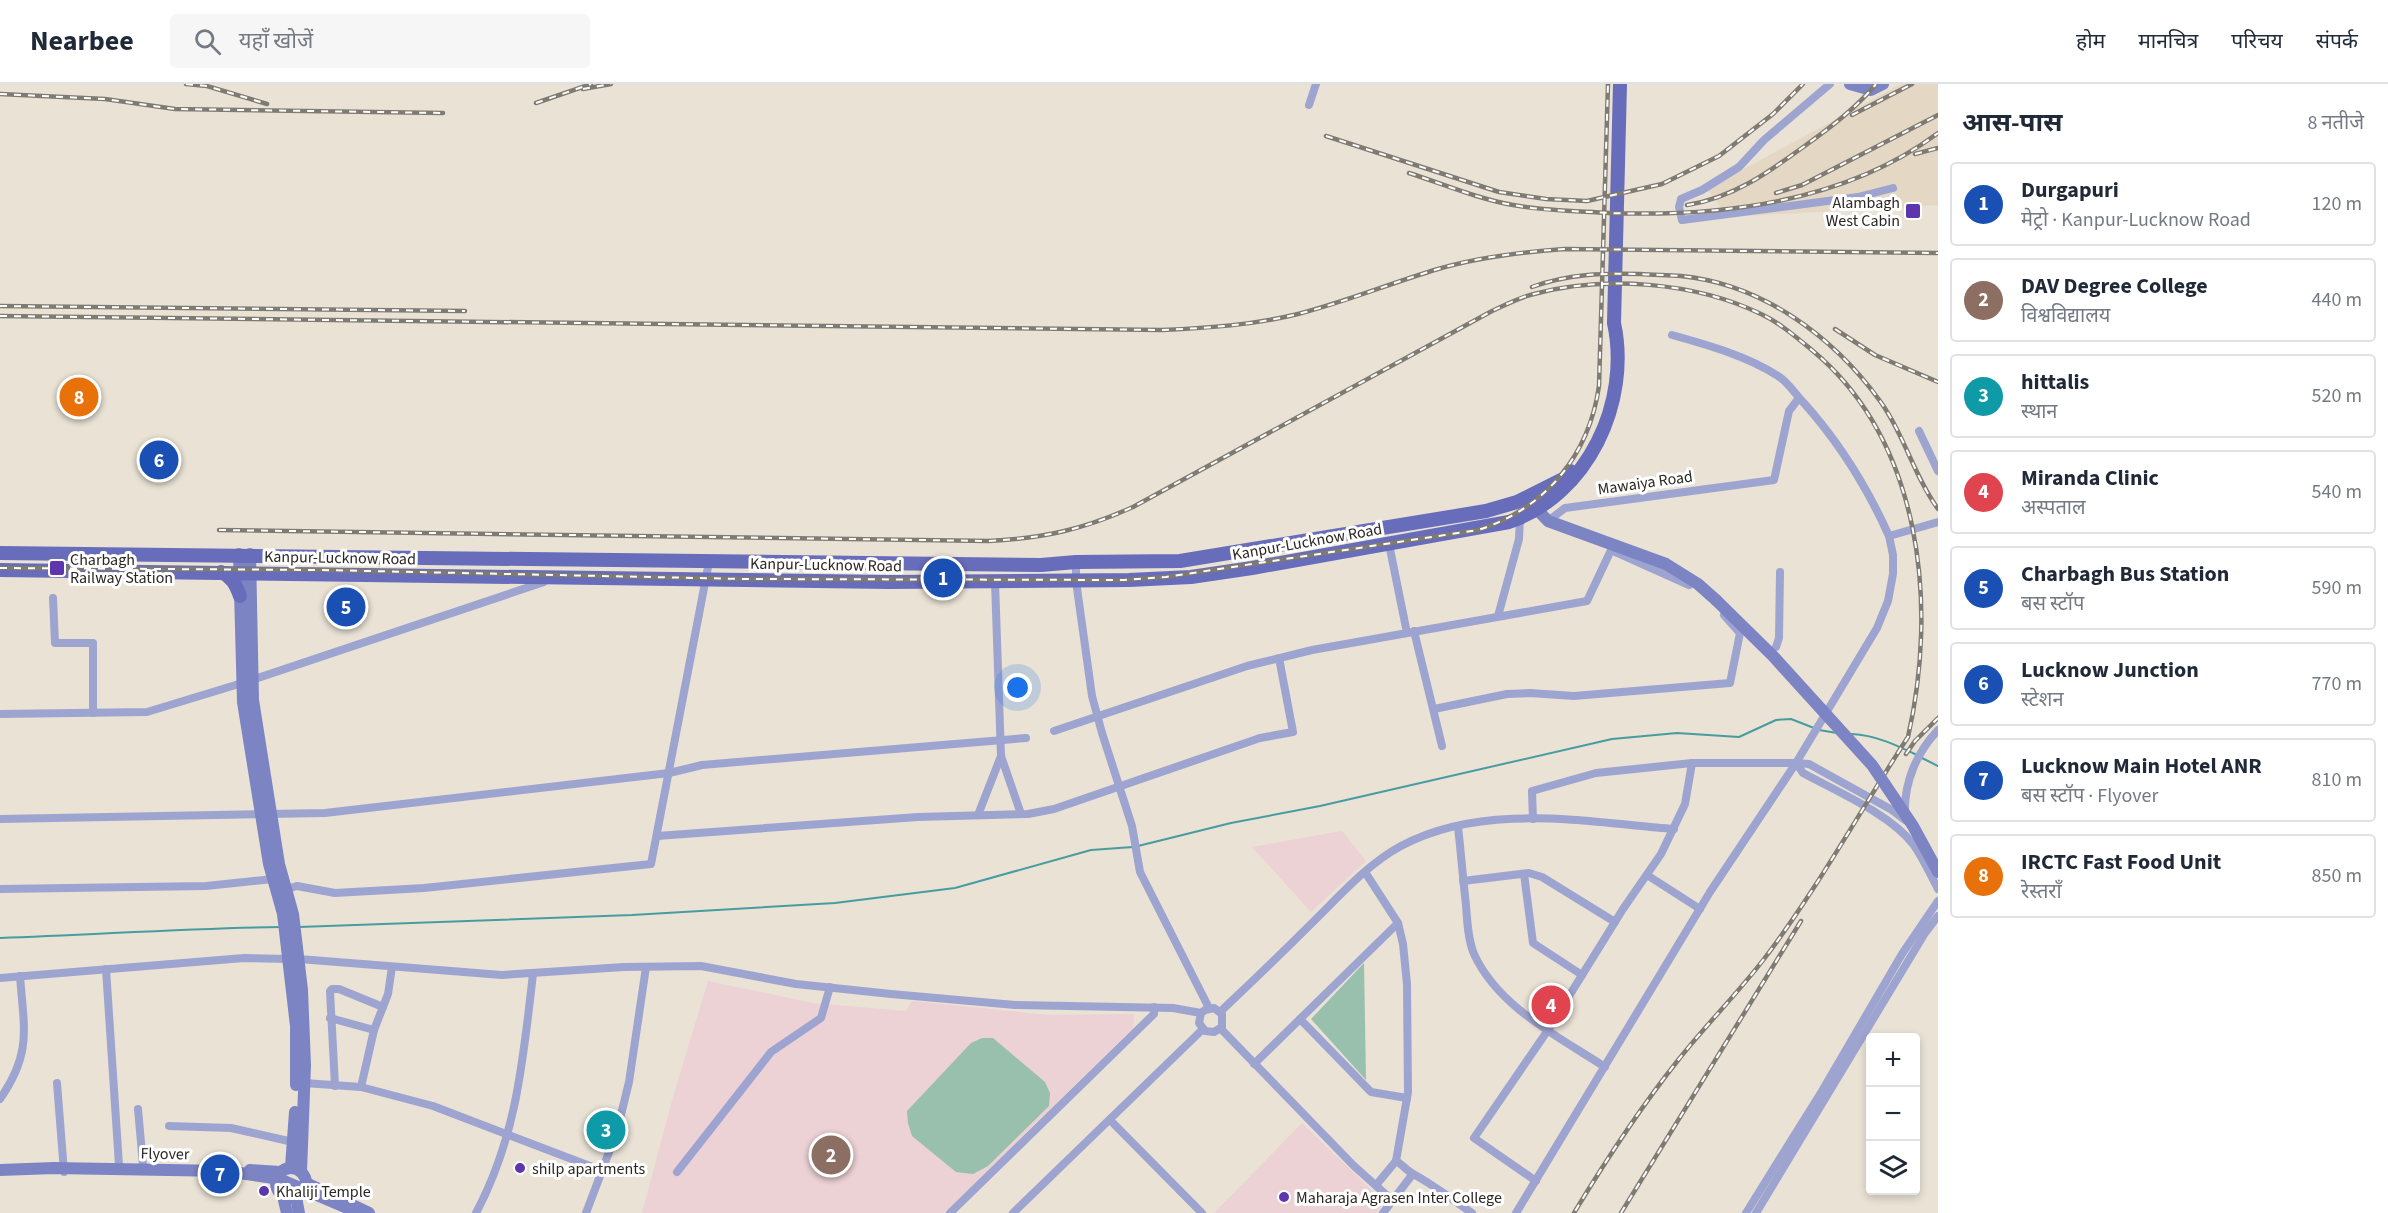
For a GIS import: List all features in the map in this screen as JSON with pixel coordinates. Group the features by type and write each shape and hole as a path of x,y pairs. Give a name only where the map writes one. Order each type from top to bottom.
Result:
{"main road":[{"path":"1613,84 1612,160 1616,175"},
{"path":"1616,175 1619,162 1620,84"},
{"name":"Kanpur-Lucknow Road","path":"0,570 706,580 1076,581 1191,577 1389,544 1520,518 1537,509 1566,487 1581,469 1607,422 1613,404 1617,336 1614,322 1616,175"},
{"name":"Kanpur-Lucknow Road","path":"0,553 244,554 1029,565 1180,561 1486,511 1526,498 1565,478 1600,419 1607,399 1610,335 1614,322"},
{"path":"375,575 376,556"},
{"path":"464,576 465,558"},
{"path":"221,572 229,575 240,596"}],"street":[{"path":"1308,105 1316,84"},
{"path":"1830,84 1764,140 1739,167 1702,190 1681,199 1679,207 1682,220 1858,197 1893,188"},
{"path":"1850,84 1871,90 1883,84"},
{"path":"1515,1213 1700,909 1796,763 1877,628 1888,601 1893,574 1893,555 1889,536 1873,500 1825,426 1781,377 1761,366 1708,345 1672,335"},
{"name":"Mawaiya Road","path":"1548,521 1565,508 1774,480 1789,411 1799,398"},
{"path":"1919,431 1938,471"},
{"path":"1434,709 1507,694 1574,696 1730,683 1740,633 1721,611 1695,588 1673,576 1548,521 1526,498"},
{"path":"1498,616 1519,539 1520,518"},
{"path":"1889,536 1938,522"},
{"path":"1389,544 1442,746"},
{"path":"1054,731 1247,666 1279,658 1587,601 1612,548"},
{"path":"1612,548 1666,564 1698,584 1773,656 1872,765 1938,872"},
{"path":"244,554 247,681"},
{"path":"287,889 297,886 336,893 424,888 651,864 709,562"},
{"path":"1076,562 1076,581 1092,696 1134,838 1140,872 1205,1011"},
{"path":"244,572 240,596 247,681 253,700 273,879 288,914"},
{"path":"1776,648 1779,638 1780,572"},
{"path":"0,714 147,712 544,582 545,578"},
{"path":"995,582 1000,740 1002,756 1021,814"},
{"path":"53,598 56,644 93,643 93,713"},
{"path":"657,836 918,817 1021,814 1054,808 1260,738 1293,732 1279,658"},
{"path":"1905,819 1905,789 1923,749 1938,730"},
{"path":"0,819 325,813 669,773 702,765 1026,738"},
{"path":"978,815 1002,756"},
{"path":"1536,1181 1474,1138 1548,1030 1674,829 1685,804 1692,763"},
{"path":"1533,819 1532,791 1596,773 1692,763 1809,764 1905,819 1922,836 1938,862"},
{"path":"1796,763 1803,773 1887,819 1913,844 1938,889"},
{"path":"266,815 287,889 288,914 304,1024 304,1083 287,1213"},
{"path":"0,978 244,958 294,959 502,975 701,966 796,984 1015,1005 1154,1007 1220,1012 1365,872 1400,846 1433,832 1493,820 1533,819 1674,829"},
{"path":"1458,827 1468,924 1474,954 1486,974 1504,995 1532,1020 1605,1067"},
{"path":"1365,872 1398,923 1403,944 1407,984 1407,1098 1396,1161 1377,1184"},
{"path":"1463,881 1524,874 1542,877 1615,922"},
{"path":"1524,874 1533,943 1582,975"},
{"path":"1647,875 1700,909"},
{"path":"0,889 206,886 273,879"},
{"path":"1746,1213 1822,1091 1902,954 1938,901"},
{"path":"1756,1213 1925,933 1938,916"},
{"path":"1254,1064 1398,923"},
{"path":"294,959 297,1097 292,1183 299,1213"},
{"path":"361,1086 374,1030 388,994 392,967"},
{"path":"586,1213 617,1131 629,1082 646,967"},
{"path":"106,969 118,1165"},
{"path":"476,1213 503,1155 508,1135 524,1054 533,974"},
{"path":"0,1100 22,1059 24,1039 20,976"},
{"path":"677,1172 771,1052 821,1018 830,987"},
{"path":"335,1086 330,1017 330,993 333,988 383,1007"},
{"path":"950,1213 1154,1014 1154,1007"},
{"path":"1205,1011 1199,1023 1203,1029 1214,1032 1221,1029"},
{"path":"1220,1012 1224,1018 1221,1029"},
{"path":"330,1017 374,1030"},
{"path":"1300,1019 1371,1092 1407,1098"},
{"path":"1013,1213 1203,1029"},
{"path":"1221,1029 1354,1166 1377,1184 1392,1200"},
{"path":"57,1083 63,1168"},
{"path":"304,1083 361,1086 433,1106 603,1171"},
{"path":"138,1109 143,1165"},
{"path":"1110,1120 1202,1213"},
{"path":"169,1126 231,1128 293,1142"},
{"path":"1396,1161 1412,1175 1428,1182 1472,1213"},
{"path":"0,1169 118,1165 219,1167 292,1183 369,1213"},
{"path":"0,1175 63,1168 220,1174 292,1183 344,1213"},
{"name":"Flyover","path":"0,1169 226,1171 284,1182 358,1213"},
{"path":"1383,1213 1412,1175"}],"shaded area":[{"path":"1901,84 1938,84 1938,205 1728,217 1707,189"},
{"path":"1342,831 1366,861 1311,912 1252,847"},
{"path":"708,981 813,1003 906,1011 912,1001 1049,1015 1134,1014 1133,1028 944,1213 642,1213 673,1097"},
{"path":"1302,1123 1384,1202 1376,1213 1214,1213"}],"green space":[{"path":"1364,963 1366,1080 1311,1019"},
{"path":"982,1038 993,1038 1045,1082 1050,1093 1049,1106 988,1166 973,1174 956,1172 912,1136 907,1111 971,1043"}],"waterway":[{"path":"1138,846 1231,823 1320,806 1612,739 1677,733 1739,737 1776,720 1791,719 1814,728"},
{"path":"1819,730 1837,733"},
{"path":"1852,734 1877,738 1917,755"},
{"path":"1922,758 1938,766"},
{"path":"299,927 632,915 835,903 955,888 1091,850 1133,847"},
{"path":"0,938 281,927"}],"railway":[{"path":"186,84 207,86 267,104"},
{"path":"536,103 591,84"},
{"path":"583,89 611,84"},
{"path":"0,568 321,570 744,579 1124,580 1166,577 1478,530 1502,521 1543,494 1574,457 1594,411 1599,386 1608,84"},
{"path":"1326,136 1499,192 1546,199 1587,201 1662,184 1719,156 1773,114 1803,84"},
{"path":"1687,205 1704,202 1735,190 1764,174 1834,124 1876,84"},
{"path":"1852,115 1912,84"},
{"path":"0,94 105,99 175,109 443,113"},
{"path":"1776,193 1802,185 1938,115"},
{"path":"1409,173 1487,199 1525,207 1609,213 1695,212 1738,208 1823,190 1864,175 1902,156 1938,133"},
{"path":"1915,154 1938,148"},
{"path":"0,316 1162,330 1230,325 1281,318 1333,304 1453,265 1532,252 1564,249 1938,253"},
{"path":"1532,287 1559,279 1599,274 1681,276 1711,281 1767,302 1818,335 1861,377 1880,401 1896,427 1922,483 1938,509"},
{"path":"219,530 989,541 1028,538 1062,532 1097,522 1133,507 1492,311 1529,295 1590,285 1649,285 1708,295 1761,314 1781,326 1813,351 1850,388 1878,431 1899,478 1913,529 1920,581 1921,634 1917,686 1908,737 1784,932 1754,972 1689,1046 1665,1078 1624,1134 1574,1213"},
{"path":"0,306 465,311"},
{"path":"1835,329 1875,355 1938,382"},
{"path":"1906,754 1915,741 1938,718"},
{"path":"1621,1213 1801,921"}],"place":[{"name":"Alambagh West Cabin","path":"1913,211"},
{"name":"IRCTC Fast Food Unit","path":"79,397"},
{"name":"Lucknow Junction","path":"159,460"},
{"name":"Charbagh Railway Station","path":"57,568"},
{"name":"Durgapuri","path":"943,578"},
{"name":"Charbagh Bus Station","path":"346,607"},
{"name":"Miranda Clinic","path":"1551,1005"},
{"name":"hittalis","path":"606,1130"},
{"name":"DAV Degree College","path":"831,1155"},
{"name":"shilp apartments","path":"520,1168"},
{"name":"Lucknow Main Hotel ANR","path":"220,1174"},
{"name":"Khaliji Temple","path":"264,1191"},
{"name":"Maharaja Agrasen Inter College","path":"1284,1197"}]}
